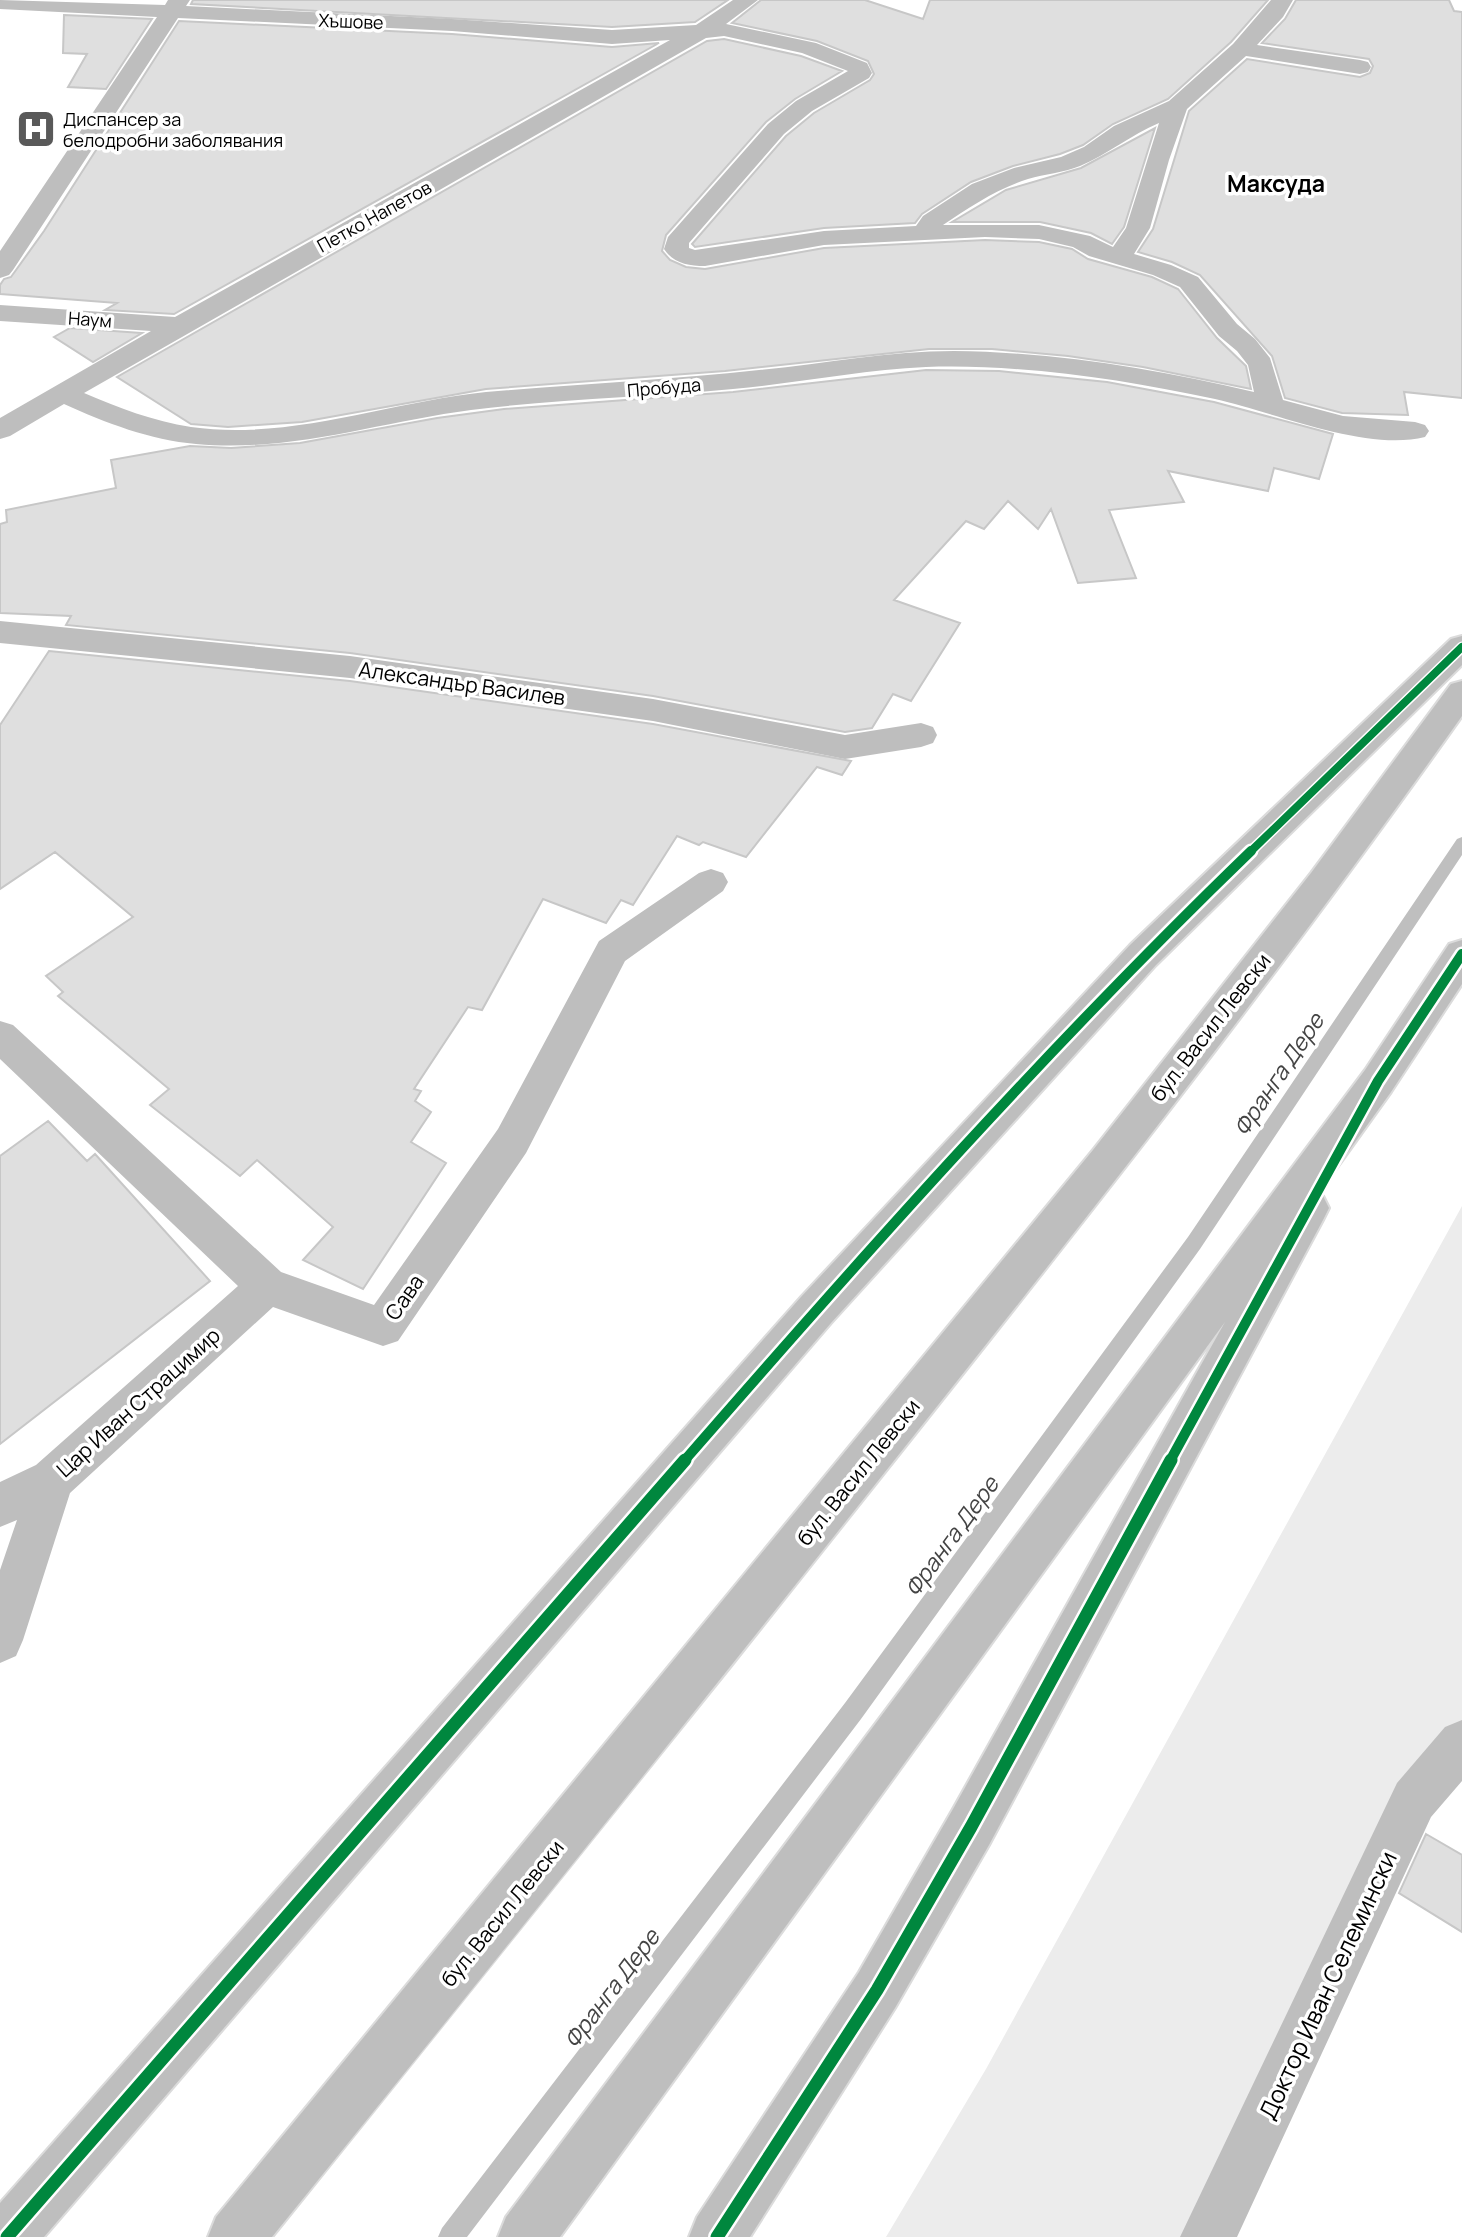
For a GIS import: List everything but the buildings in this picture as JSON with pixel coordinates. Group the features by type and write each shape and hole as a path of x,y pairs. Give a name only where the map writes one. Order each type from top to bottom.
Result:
{"main road":[{"path":"452,25 464,0"},
{"name":"Петко Напетов","path":"0,430 180,325 702,32 747,0"},
{"path":"925,232 932,221 981,189 1022,173 1069,163 1122,131 1177,106 1241,49 1275,12 1282,0"},
{"name":"Хъшове","path":"0,3 174,6 612,37 724,30 808,48 853,63 861,73 804,106 776,129 677,242 676,249 681,254 705,258 824,238 925,232"},
{"path":"0,270 174,6"},
{"path":"1241,49 1360,67"},
{"path":"1119,257 1138,228 1157,160 1177,106"},
{"path":"925,232 1039,232 1081,242 1098,251 1189,282 1228,330 1261,364 1271,405"},
{"name":"Наум","path":"0,313 180,325"},
{"name":"Прoбудa","path":"62,393 153,428 196,436 245,440 294,435 470,402 738,381 825,369 951,359 1038,363 1130,376 1271,405 1322,420 1369,429 1415,431"},
{"name":"Александър Василев","path":"0,632 350,667 653,710 845,747 921,736"},
{"path":"7,2237 816,1310 1143,955 1462,647"},
{"name":"бул. Васил Левски","path":"236,2237 461,1964 1026,1263 1364,827 1462,692"},
{"name":"Сава","path":"0,1037 267,1286 383,1328 512,1141 612,951 711,882"},
{"path":"526,2237 1378,1081 1462,954"},
{"path":"717,2237 870,2001 971,1827 1378,1081"},
{"name":"Цар Иван Страцимир","path":"0,1505 52,1480 267,1286"},
{"path":"0,1640 52,1480"},
{"name":"Доктор Иван Селемински","path":"1208,2237 1414,1800 1462,1744"}],"shaded area":[{"path":"1462,1206 1462,1744 1208,2237 886,2237 986,2069"}],"waterway":[{"name":"Франга Дере","path":"451,2237 853,1711 1194,1243 1462,843"}],"cycle path":[{"path":"7,2237 816,1310 1143,955 1462,647"},
{"path":"717,2237 877,1990 971,1827 1378,1081 1462,954"}],"place":[{"name":"Диспансер за белодробни заболявания","path":"36,129"}],"district":[{"name":"Максуда","path":"1276,183"}]}
